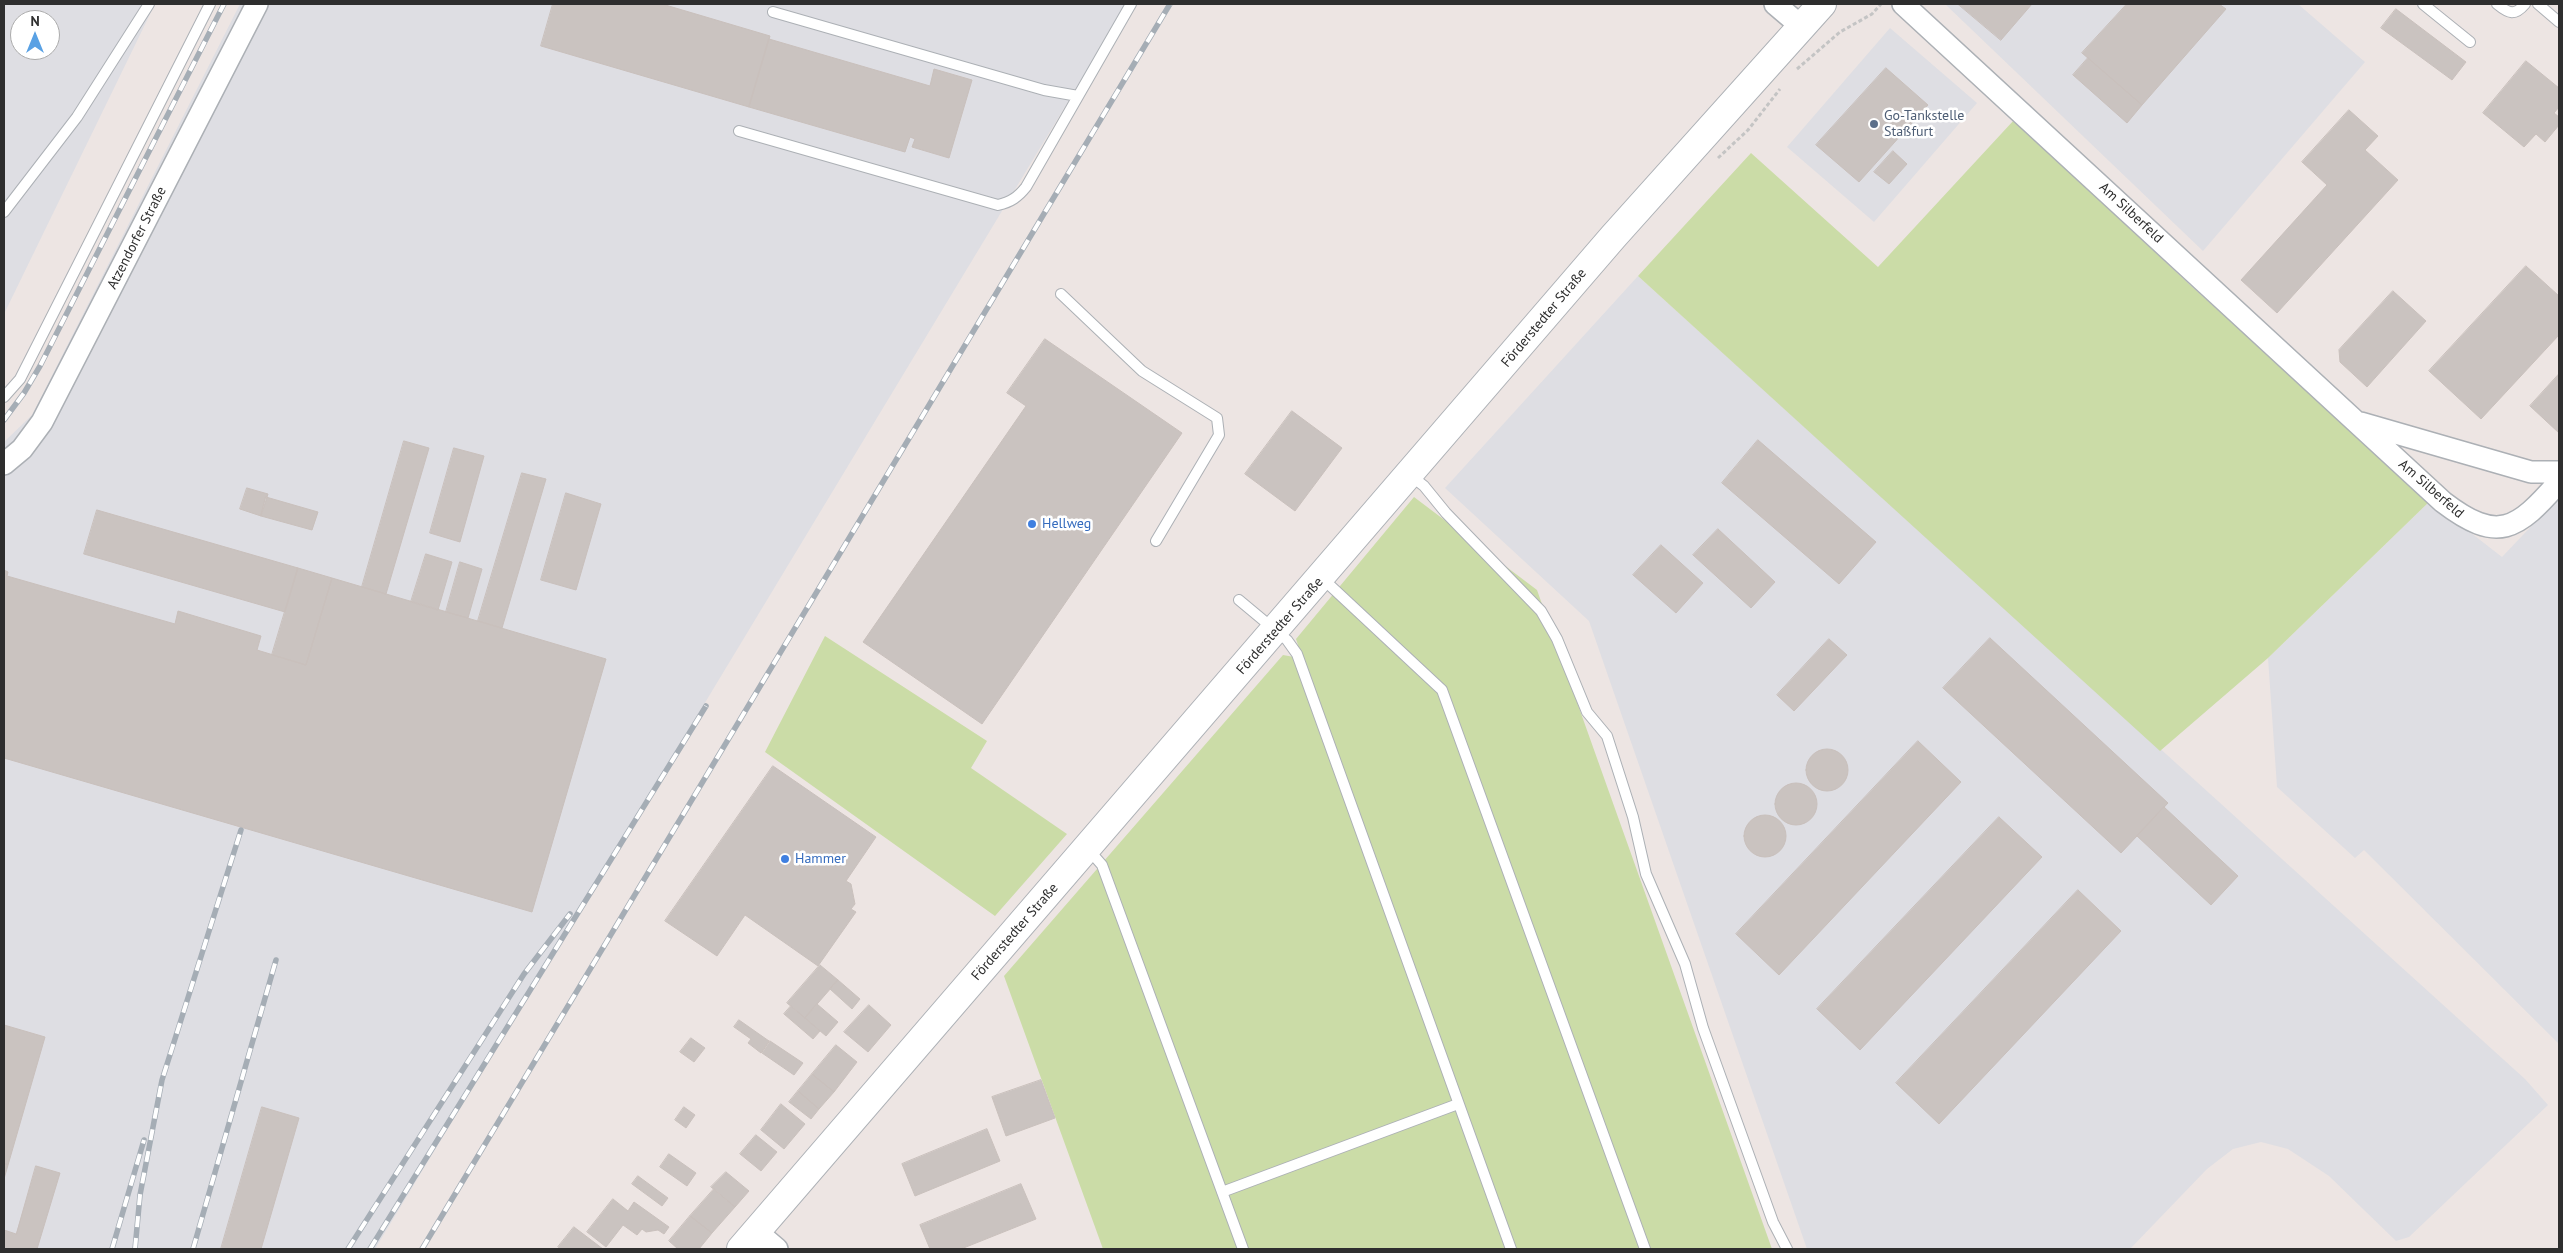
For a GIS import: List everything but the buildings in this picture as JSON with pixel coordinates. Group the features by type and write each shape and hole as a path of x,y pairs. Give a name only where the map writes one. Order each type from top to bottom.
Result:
{"main road":[{"name":"Förderstedter Straße","path":"749,1240 1322,578 1654,190 1822,4"}],"street":[{"name":"Atzendorfer Straße","path":"4,464 22,449 42,422 257,4"},
{"path":"1775,4 1802,26"},
{"name":"Am Silberfeld","path":"1903,4 2443,502 2466,520 2488,527 2506,526 2528,517 2559,482"},
{"name":"Am Silberfeld","path":"2359,423 2531,472 2559,472"},
{"path":"749,1240 777,1249"}],"lane":[{"path":"4,212 77,117 148,4"},
{"path":"4,397 20,379 210,4"},
{"path":"738,131 998,205 1016,198 1026,187 1131,4"},
{"path":"2423,4 2470,42"},
{"path":"2497,4 2507,12 2513,13 2518,12 2525,4"},
{"path":"2538,4 2559,22"},
{"path":"773,12 1044,90 1078,96"},
{"path":"1061,294 1142,372 1217,418 1219,435 1156,541"},
{"path":"1410,475 1424,486 1446,513 1541,611 1557,639 1587,712 1607,736 1633,817 1646,874 1685,964 1703,1028 1772,1222 1787,1249"},
{"path":"1322,578 1442,690 1644,1249"},
{"path":"1240,600 1276,630 1297,654 1511,1249"},
{"path":"1087,849 1102,865 1243,1249"},
{"path":"1222,1192 1458,1104"}],"path":[{"path":"1790,75 1840,32 1872,14 1881,4"},
{"path":"1711,164 1748,130 1784,83"}],"shaded area":[{"path":"4,4 155,4 4,314"},
{"path":"240,4 1127,4 375,1249 4,1249 4,442 32,415"},
{"path":"1945,4 2298,4 2365,62 2203,251"},
{"path":"1890,28 1977,103 1874,222 1787,147"},
{"path":"1638,276 2525,1079 2548,1105 2409,1237 2396,1241 2329,1176 2288,1149 2261,1142 2233,1149 2207,1169 2130,1249 1807,1249 1589,621 1445,488"},
{"path":"2559,497 2559,1044 2364,850 2355,858 2277,787 2268,658 2430,501 2502,557"}],"green space":[{"path":"2014,120 2189,284 2430,501 2268,658 2160,751 1638,276 1751,153 1878,267"},
{"path":"1414,497 1537,590 1772,1249 1103,1249 1004,976 1283,655 1294,657 1300,651 1296,639"},
{"path":"825,636 987,741 971,768 1067,834 995,916 765,752"}],"railway":[{"path":"4,420 24,393 40,366 224,4"},
{"path":"422,1249 1170,4"},
{"path":"370,1249 706,706"},
{"path":"135,1249 140,1195 162,1080 241,830"},
{"path":"348,1249 524,974 570,914"},
{"path":"193,1249 276,960"},
{"path":"112,1249 144,1140"}],"place":[{"name":"Go-Tankstelle Staßfurt","path":"1874,124"},
{"name":"Hellweg","path":"1032,524"},
{"name":"Hammer","path":"785,859"}]}
